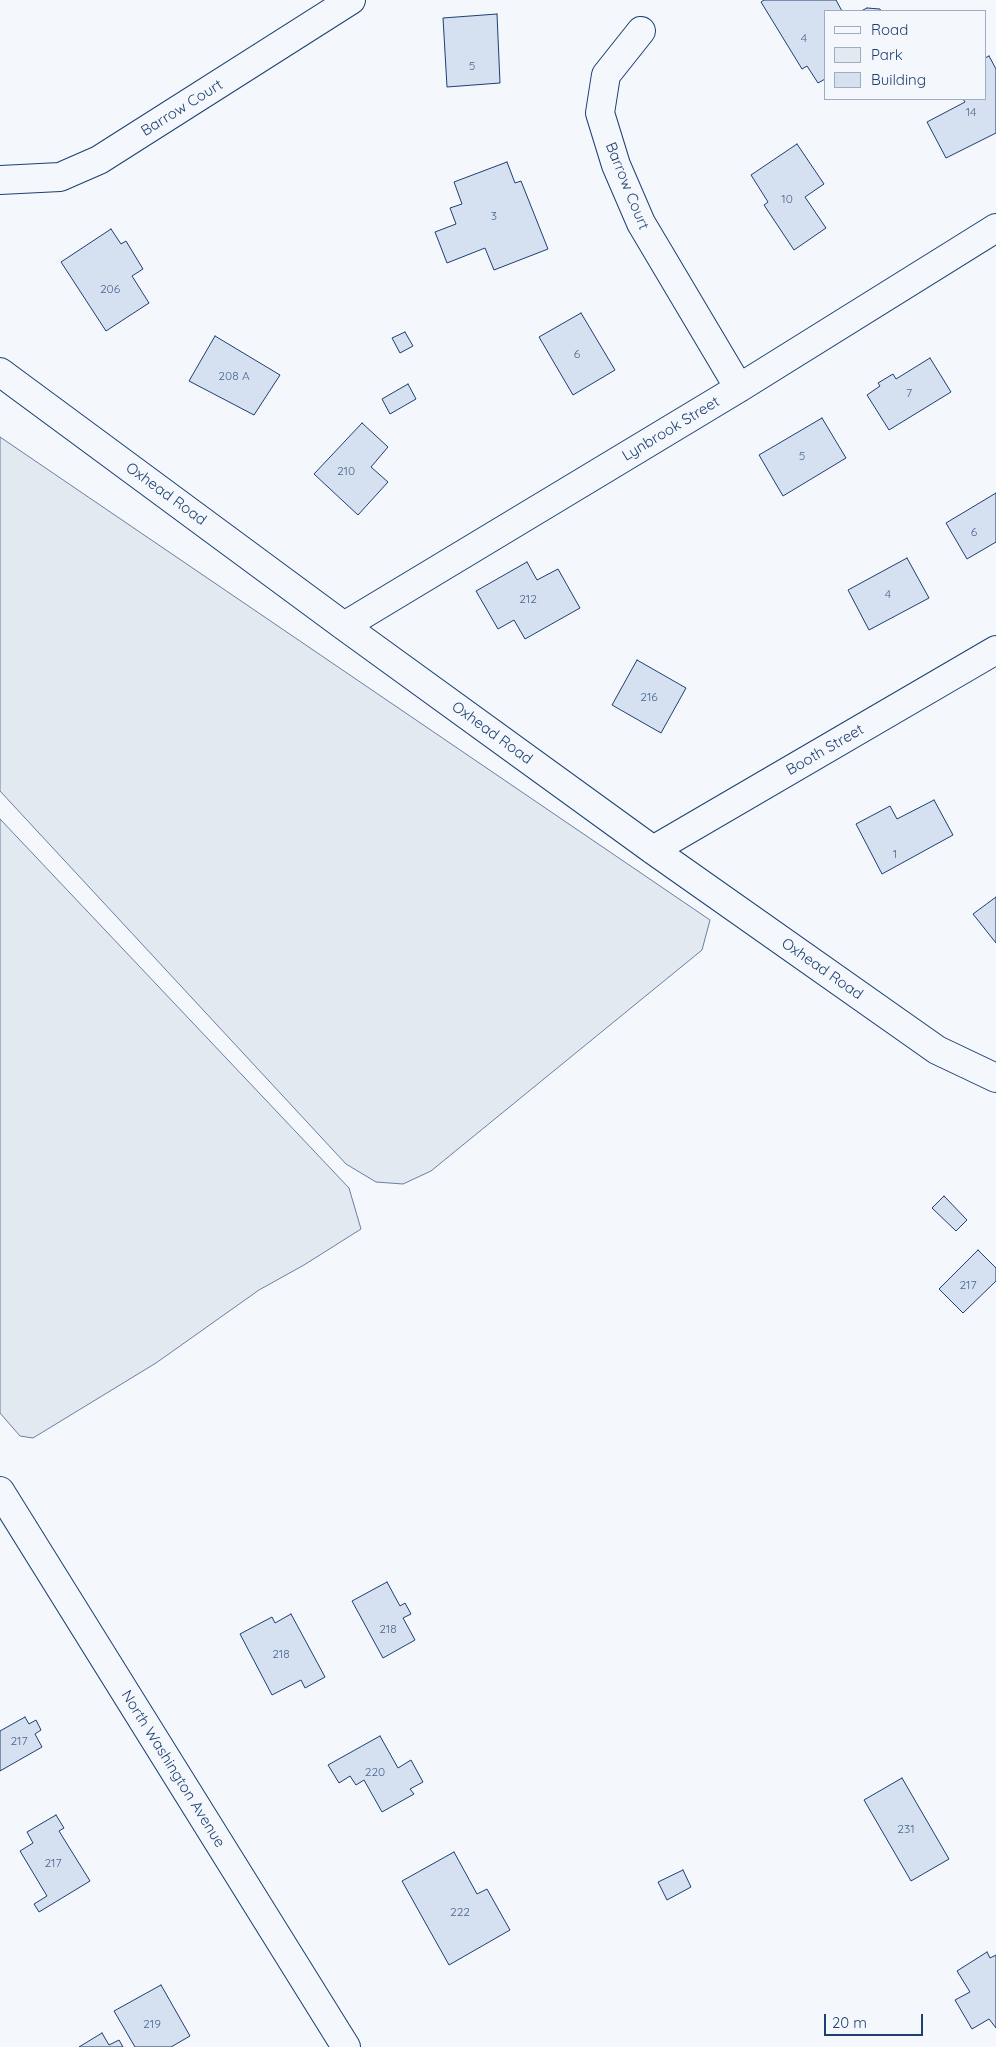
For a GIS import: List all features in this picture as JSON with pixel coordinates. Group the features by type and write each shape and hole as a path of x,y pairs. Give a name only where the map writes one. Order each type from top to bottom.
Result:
{"street":[{"name":"Barrow Court","path":"0,180 60,177 99,160 351,0"},
{"name":"Barrow Court","path":"641,32 606,75 600,113 616,165 641,223 739,388"},
{"name":"Lynbrook Street","path":"344,626 739,388 996,228"},
{"name":"Oxhead Road","path":"0,372 344,626 653,850 937,1050 996,1078"},
{"name":"Booth Street","path":"653,850 996,650"},
{"name":"North Washington Avenue","path":"0,1491 346,2047"}],"green space":[{"path":"0,437 710,920 702,950 431,1171 403,1184 376,1182 346,1164 0,791"},
{"path":"0,819 349,1188 361,1229 304,1265 259,1290 156,1363 33,1438 20,1436 0,1413"}],"building":[{"path":"764,0 836,0 841,10 824,10 824,80 818,83 807,66 802,69 761,2"},
{"path":"867,8 880,10 863,10"},
{"path":"497,14 500,83 447,87 443,18"},
{"path":"989,56 996,69 996,133 946,158 927,122 965,102 964,100 986,100 986,58"},
{"path":"797,144 824,184 805,197 826,228 794,250 764,205 768,202 751,175"},
{"path":"507,162 515,183 521,181 548,249 494,270 485,248 447,263 435,232 456,224 450,208 462,204 454,182"},
{"path":"111,229 121,244 126,241 143,269 132,276 149,303 106,331 61,262"},
{"path":"581,313 615,370 573,395 539,337"},
{"path":"405,332 413,346 400,353 392,338"},
{"path":"215,336 280,375 254,415 189,381"},
{"path":"930,358 951,392 889,430 867,395 880,386 878,383 893,374 896,379"},
{"path":"408,384 416,399 390,414 382,399"},
{"path":"822,418 846,458 783,496 759,455"},
{"path":"362,423 388,447 371,467 388,482 358,515 314,474"},
{"path":"996,493 996,542 967,559 946,523"},
{"path":"907,558 929,598 869,630 848,590"},
{"path":"527,562 537,580 558,569 580,608 525,639 514,620 498,629 476,591"},
{"path":"637,660 686,688 661,733 612,705"},
{"path":"934,800 953,835 882,874 856,824 890,806 897,819"},
{"path":"996,897 996,943 973,914"},
{"path":"944,1196 967,1220 956,1231 932,1208"},
{"path":"978,1250 996,1268 996,1281 963,1313 939,1289"},
{"path":"387,1582 400,1606 405,1603 411,1614 403,1618 415,1640 383,1658 352,1601"},
{"path":"291,1614 325,1677 305,1688 301,1680 272,1695 240,1634 272,1617 275,1623"},
{"path":"25,1717 29,1724 36,1720 41,1730 35,1734 42,1747 0,1771 0,1731"},
{"path":"380,1736 398,1768 411,1760 423,1782 410,1789 414,1794 382,1812 364,1780 356,1785 350,1776 339,1783 328,1765"},
{"path":"902,1778 949,1859 911,1881 864,1800"},
{"path":"56,1815 64,1828 59,1831 90,1881 39,1912 34,1904 47,1896 20,1851 33,1843 27,1832"},
{"path":"454,1852 477,1894 487,1889 510,1930 449,1965 402,1881"},
{"path":"683,1870 691,1887 667,1900 658,1882"},
{"path":"987,1952 990,1958 996,1955 996,2028 989,2019 972,2029 955,2000 970,1992 957,1971"},
{"path":"161,1985 190,2036 171,2047 135,2047 114,2011"},
{"path":"102,2033 109,2045 119,2040 123,2047 79,2047"}]}
